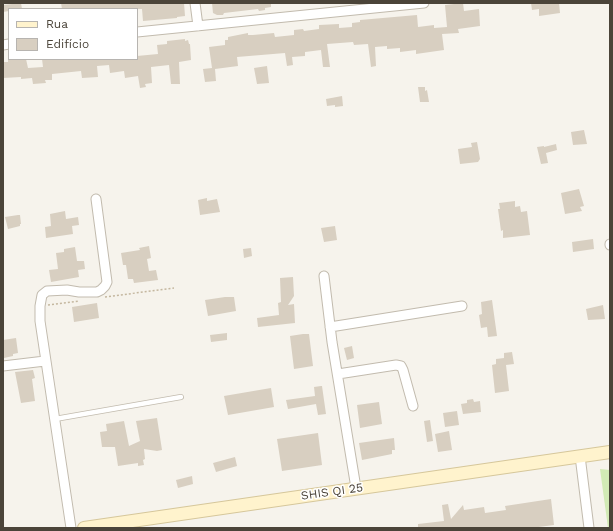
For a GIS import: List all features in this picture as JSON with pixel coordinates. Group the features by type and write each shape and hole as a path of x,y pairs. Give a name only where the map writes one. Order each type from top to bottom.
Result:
{"street":[{"path":"195,3 198,26"},
{"path":"138,32 424,3"},
{"path":"70,528 40,321 40,306 42,295 47,291 67,290 84,293 97,292 105,286 107,282 96,199"},
{"path":"324,276 330,327 356,488"},
{"path":"330,327 462,306"},
{"path":"3,366 46,361"},
{"path":"338,374 396,365 401,366 412,406"},
{"name":"SHIS QI 25","path":"84,528 610,452"},
{"path":"580,456 590,528"}],"lane":[{"path":"55,419 181,398"}],"path":[{"path":"103,298 174,288"},
{"path":"40,306 79,301"}],"green space":[{"path":"600,469 610,470 610,528 608,528"}],"building":[{"path":"21,3 22,8 8,8 8,11 3,12 3,5"},
{"path":"61,3 184,3 185,16 143,21 142,9 138,8 62,8"},
{"path":"212,3 271,3 271,7 259,11 258,9 217,15 213,13"},
{"path":"463,3 464,11 479,9 480,26 458,29 459,33 442,34 444,50 416,54 416,50 400,52 400,48 387,49 387,46 375,47 376,66 371,67 368,44 354,45 353,42 327,44 330,67 323,67 321,50 305,52 305,56 292,57 293,65 287,66 285,53 237,57 238,66 215,69 216,81 205,82 203,69 212,68 209,47 225,45 225,40 228,40 228,37 248,33 248,35 253,35 274,33 275,37 294,35 294,30 303,29 304,31 319,29 319,25 339,24 339,28 352,27 352,23 360,22 360,20 417,15 418,27 434,25 434,28 447,27 445,5"},
{"path":"531,3 559,3 560,13 539,16 539,9 532,10"},
{"path":"185,39 185,41 188,40 190,44 191,60 179,62 180,84 171,84 169,65 151,67 152,83 145,84 146,87 140,88 138,76 125,78 124,71 110,73 109,65 97,66 98,77 82,78 81,71 52,74 52,80 45,80 46,83 33,84 32,78 3,78 3,62 8,62 8,60 26,60 28,68 43,67 42,60 138,60 138,56 158,54 157,45 167,44 167,41"},
{"path":"267,66 269,83 257,84 254,68"},
{"path":"418,87 425,87 429,102 420,102"},
{"path":"342,96 343,106 327,106 326,99"},
{"path":"584,130 587,144 573,145 571,132"},
{"path":"477,142 480,159 478,162 460,164 458,149 472,147 471,143"},
{"path":"556,144 557,150 546,153 548,163 541,164 537,147"},
{"path":"579,189 584,206 580,207 582,211 565,214 561,193"},
{"path":"207,198 207,201 217,199 220,212 200,215 198,200"},
{"path":"515,201 515,207 520,206 521,212 527,211 530,235 503,238 503,230 501,231 498,209 500,209 499,203"},
{"path":"65,211 66,219 78,217 79,225 72,226 73,234 46,238 45,227 51,226 50,214"},
{"path":"20,215 20,226 8,229 5,217"},
{"path":"335,226 337,240 324,242 321,228"},
{"path":"593,239 594,249 573,252 572,242"},
{"path":"149,246 151,258 147,259 149,271 156,270 158,280 134,283 133,279 128,279 126,265 123,265 121,253 140,250 139,248"},
{"path":"75,247 77,261 84,261 85,269 78,270 79,277 51,282 49,270 58,269 56,253 64,252 64,249"},
{"path":"251,248 252,256 244,258 243,249"},
{"path":"293,277 294,296 288,305 294,304 295,323 258,327 257,318 279,315 278,303 281,302 280,278"},
{"path":"234,297 236,311 208,316 205,300"},
{"path":"492,300 497,336 488,337 487,327 481,328 479,315 482,314 481,302"},
{"path":"97,303 99,318 74,322 72,307"},
{"path":"603,305 605,319 588,320 586,309"},
{"path":"227,333 227,340 211,342 210,335"},
{"path":"309,334 313,366 294,369 290,336"},
{"path":"16,338 18,353 4,358 3,340"},
{"path":"352,346 354,358 347,360 344,348"},
{"path":"512,352 514,364 506,365 509,391 495,393 492,365 496,364 496,359 504,358 504,353"},
{"path":"33,370 35,378 32,379 35,401 21,403 15,372"},
{"path":"322,386 326,414 318,415 316,404 288,409 286,400 315,396 314,387"},
{"path":"271,388 274,407 228,415 224,396"},
{"path":"473,399 474,402 480,401 481,412 463,414 461,404 467,403 467,400"},
{"path":"379,402 382,424 360,428 357,405"},
{"path":"457,411 459,425 445,427 443,413"},
{"path":"157,418 162,450 157,451 144,449 144,465 138,466 138,463 118,466 115,447 102,447 100,432 107,431 106,424 124,421 129,446 140,441 136,421"},
{"path":"430,420 433,441 427,442 424,421"},
{"path":"449,431 452,450 438,452 435,434"},
{"path":"318,433 322,465 282,471 277,439"},
{"path":"394,438 395,450 392,450 392,454 362,460 359,443"},
{"path":"235,457 237,466 216,472 213,463"},
{"path":"192,476 193,484 178,488 176,480"},
{"path":"551,499 554,525 531,528 418,528 418,524 444,521 442,505 448,504 451,519 463,505 464,510 484,507 485,513 506,510 505,506"}]}
